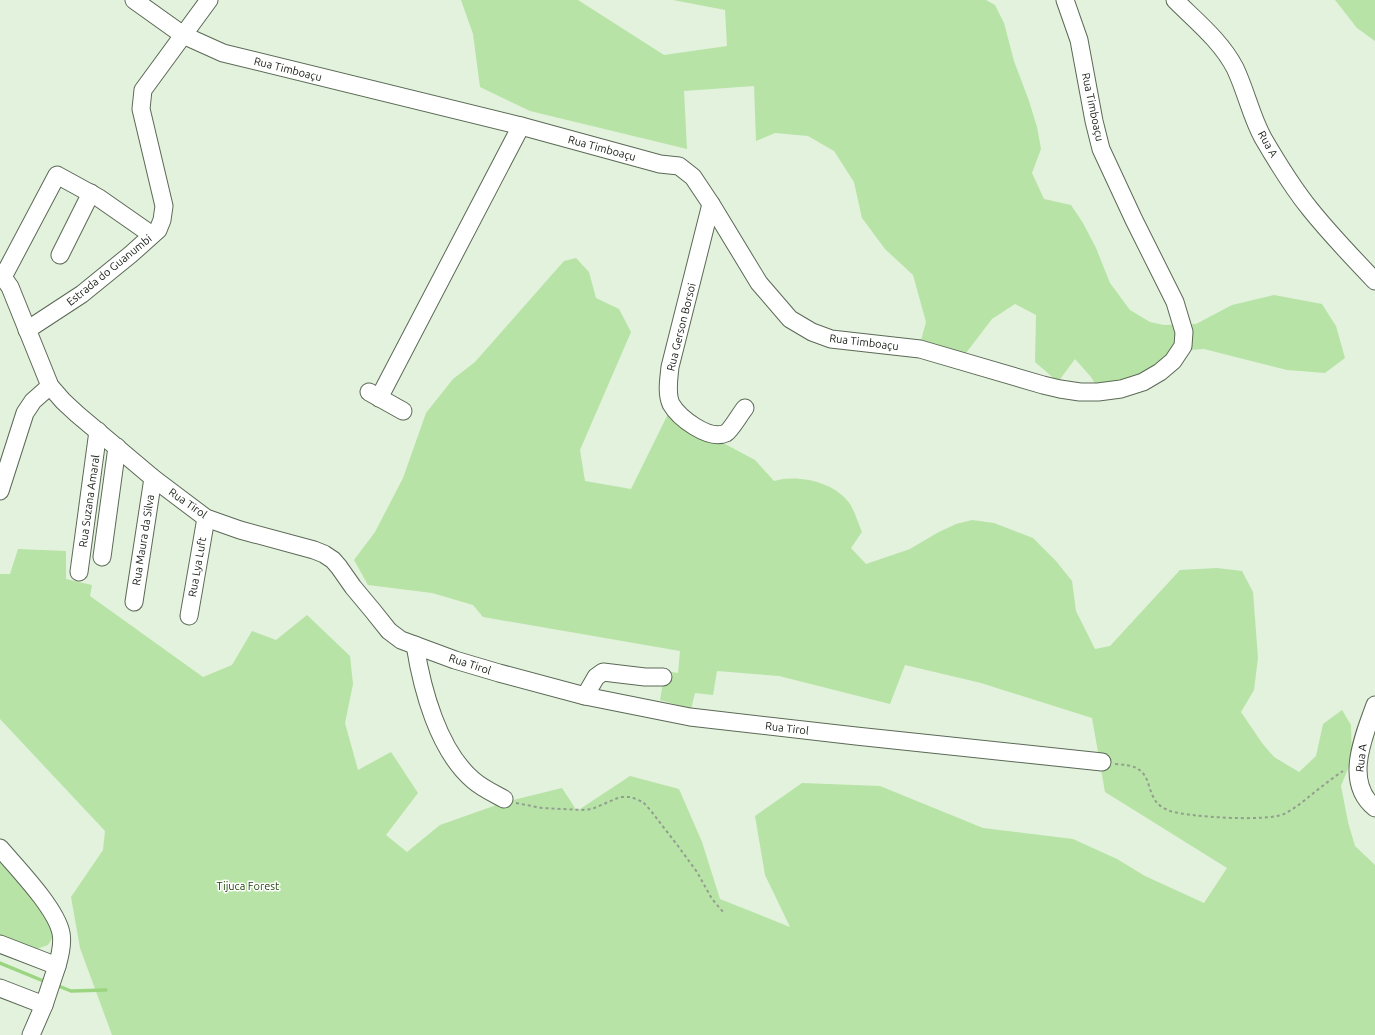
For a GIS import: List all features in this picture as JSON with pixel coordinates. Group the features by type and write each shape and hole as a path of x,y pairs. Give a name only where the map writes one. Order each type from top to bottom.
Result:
{"street":[{"name":"Rua Timboaçu","path":"134,0 184,35 224,53 521,126 660,164 679,166 693,177 759,283 790,319 812,332 831,339 920,349 1043,385 1067,390 1098,392 1121,389 1143,382 1160,372 1173,361 1183,346 1184,332 1174,302 1101,149 1094,121 1079,40 1065,0"},
{"name":"Estrada do Guanumbi","path":"27,330 82,294 158,230 164,206 141,109 143,90 209,0"},
{"name":"Rua A","path":"1175,0 1217,42 1227,55 1235,69 1263,137 1309,208 1345,250 1375,281"},
{"path":"403,411 374,395 521,126"},
{"path":"2,275 57,175 99,198 152,235"},
{"path":"60,255 91,193"},
{"name":"Rua Gerson Borsoi","path":"711,204 670,367 668,392 671,403 685,419 698,429 709,433 720,435 727,432 745,408"},
{"name":"Rua Tirol","path":"2,275 10,287 50,386 63,401 153,478 206,518 240,530 324,554 333,560 340,567 353,587 390,631 401,640 455,660 585,696 690,717 1102,762"},
{"path":"0,491 25,413 33,401 50,386"},
{"name":"Rua Suzana Amaral","path":"80,572 98,431"},
{"path":"102,557 117,447"},
{"name":"Rua Maura da Silva","path":"134,602 153,478"},
{"name":"Rua Lya Luft","path":"188,616 206,518"},
{"path":"415,645 429,707 447,746 457,763 472,779 504,799"},
{"path":"585,696 596,677 603,672 645,677 663,677"},
{"name":"Rua A","path":"1375,705 1363,739 1359,762 1359,784 1366,799 1375,808"},
{"path":"0,848 34,887 58,921 62,934 61,950 56,971 31,1035"},
{"path":"0,944 56,971"},
{"path":"0,988 45,1002"}],"path":[{"path":"1102,762 1131,766 1142,771 1156,802 1168,810 1204,816 1255,818 1273,817 1283,814 1297,806 1325,784 1359,762"},
{"path":"504,799 536,807 571,810 592,809 620,797 632,797 643,802 697,872 712,899 724,913"}],"green space":[{"path":"461,0 578,0 664,55 727,46 725,10 673,0 986,0 995,5 1004,23 1014,61 1037,127 1041,149 1032,173 1044,199 1071,205 1083,223 1096,248 1110,283 1130,310 1150,322 1164,325 1196,324 1232,305 1274,295 1322,304 1336,326 1345,358 1325,373 1287,370 1204,349 1174,351 1122,389 1100,392 1091,377 1075,359 1058,382 1035,362 1036,315 1015,304 992,319 963,357 920,344 926,322 913,275 885,249 862,218 854,182 834,151 808,136 775,133 756,141 754,86 684,91 687,149 530,111 480,87 473,34"},
{"path":"1335,0 1375,0 1375,41 1357,28"},
{"name":"Tijuca Forest","path":"576,258 589,272 596,298 619,309 631,332 580,450 585,481 631,489 668,414 698,434 725,444 755,460 774,481 784,479 805,479 826,485 843,496 850,504 862,532 851,548 866,564 910,549 956,524 972,520 994,523 1033,538 1056,561 1072,581 1076,611 1095,649 1110,646 1180,570 1217,568 1242,571 1253,592 1258,658 1254,690 1241,712 1262,743 1274,757 1299,772 1316,756 1323,724 1342,710 1351,725 1352,759 1341,786 1348,822 1355,846 1375,865 1375,1035 112,1035 80,948 71,897 103,850 105,831 0,719 0,574 10,574 18,549 66,551 66,579 92,585 90,596 203,677 232,665 252,631 276,640 307,615 350,656 353,684 345,723 358,770 391,752 418,793 386,835 407,852 440,825 505,802 562,788 577,811 630,776 679,789 702,842 720,899 790,927 765,875 755,816 802,783 880,786 983,828 1073,839 1117,859 1145,876 1204,903 1227,868 1105,792 1092,718 981,683 905,665 890,704 779,676 717,671 713,695 695,693 691,709 660,700 665,671 678,673 680,651 483,617 473,605 432,593 368,585 354,560 375,532 403,478 426,413 453,379 475,362 564,261"},
{"path":"0,857 47,910 53,937 48,945 37,949 0,935"}],"waterway":[{"path":"0,963 46,982"},
{"path":"56,985 71,991 106,990"}]}
